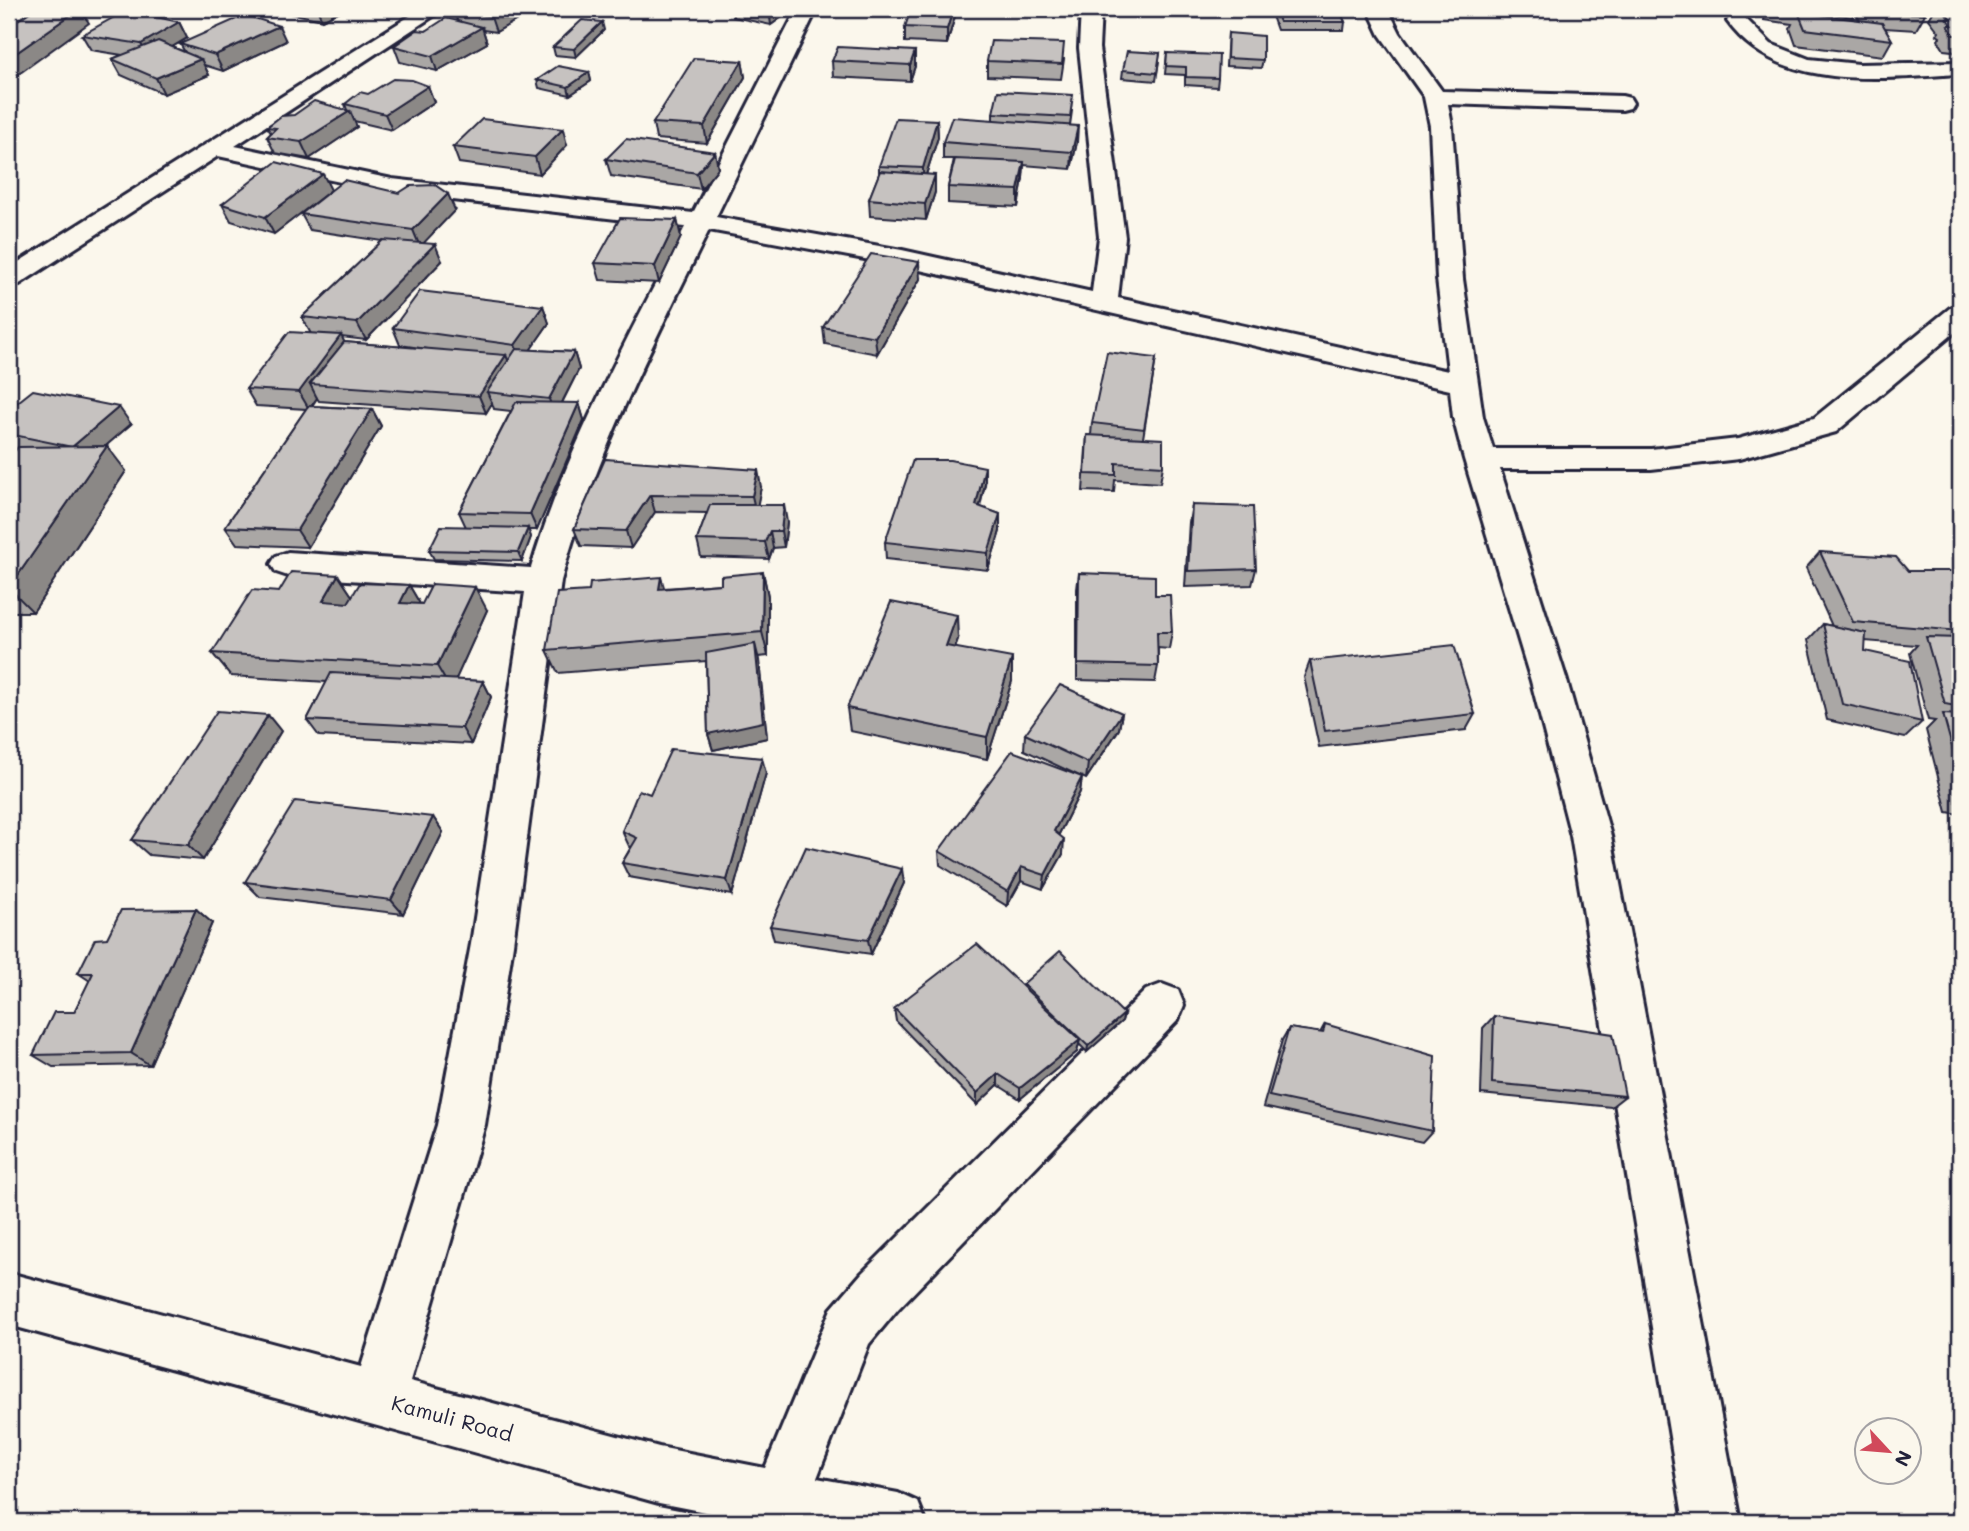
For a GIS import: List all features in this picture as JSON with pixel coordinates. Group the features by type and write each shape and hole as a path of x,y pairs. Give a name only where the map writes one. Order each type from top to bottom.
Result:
{"street":[{"path":"9,279 434,9"},
{"path":"378,1399 461,1125 492,944 544,580 556,532 587,459 699,221 736,154 807,9"},
{"path":"1091,9 1089,48 1112,237 1104,304"},
{"path":"1378,9 1390,36 1419,70 1435,97 1441,126 1450,279 1468,417 1549,681 1591,836 1713,1522"},
{"path":"1738,21 1763,47 1805,64 1861,71 1960,68"},
{"path":"1435,97 1622,103"},
{"path":"213,148 392,186 699,221 902,258 1464,384"},
{"path":"1479,459 1651,459 1739,449 1825,425 1960,314"},
{"path":"288,564 544,580"},
{"path":"781,1499 849,1327 880,1291 1163,1005"},
{"name":"Kamuli Road","path":"9,1299 659,1475 898,1522"}],"building":[{"path":"34,9 79,9 9,58 9,26"},
{"path":"453,9 505,9 491,17"},
{"path":"732,9 781,9 770,17"},
{"path":"911,9 953,9 947,29 905,27"},
{"path":"1274,9 1339,9 1345,22 1279,22"},
{"path":"1799,9 1852,9 1853,17"},
{"path":"1872,9 1920,9 1925,14 1874,12"},
{"path":"1942,9 1960,9 1960,35 1953,35 1948,25 1952,25 1947,19 1951,19"},
{"path":"1798,12 1882,23 1892,40 1805,29"},
{"path":"138,13 179,22 141,44 82,35 118,15 130,17"},
{"path":"245,15 279,26 215,55 180,44"},
{"path":"446,18 482,27 432,56 394,46 417,30 426,31"},
{"path":"582,20 602,22 574,49 553,47"},
{"path":"1228,33 1263,36 1263,60 1227,58"},
{"path":"158,41 201,59 156,78 112,59"},
{"path":"991,41 1064,43 1062,64 987,61"},
{"path":"838,47 915,51 910,65 832,61"},
{"path":"1127,51 1160,53 1157,73 1123,70"},
{"path":"1167,53 1219,55 1218,78 1186,77 1186,67 1166,66"},
{"path":"694,58 742,61 704,126 653,123"},
{"path":"558,66 589,72 568,87 537,80"},
{"path":"393,79 412,80 428,86 385,114 345,104 360,92 368,94"},
{"path":"998,91 1073,95 1070,117 993,113"},
{"path":"314,101 350,111 301,142 267,137 276,128 267,127 281,116 294,115"},
{"path":"952,117 1078,126 1072,152 943,142"},
{"path":"896,118 937,120 923,168 879,166"},
{"path":"482,119 563,129 535,157 453,147"},
{"path":"626,139 715,152 697,173 606,159"},
{"path":"955,159 1024,162 1018,190 948,187"},
{"path":"276,162 323,174 265,217 222,204"},
{"path":"880,171 935,175 925,204 869,199"},
{"path":"344,180 399,193 410,186 435,185 448,194 413,230 301,214"},
{"path":"620,218 677,220 655,266 595,263"},
{"path":"383,240 435,244 357,323 302,317"},
{"path":"871,254 919,262 875,337 823,327"},
{"path":"420,291 543,306 515,345 393,328"},
{"path":"289,332 341,335 299,392 246,389"},
{"path":"344,342 506,355 479,396 310,384"},
{"path":"516,349 574,352 549,399 487,392"},
{"path":"1107,352 1156,358 1144,429 1092,423"},
{"path":"33,390 119,407 72,447 9,434 9,409"},
{"path":"516,402 579,403 530,514 459,512"},
{"path":"308,406 372,409 297,530 225,527"},
{"path":"1087,435 1163,439 1163,466 1116,463 1116,475 1085,474"},
{"path":"107,446 9,588 9,459 18,447"},
{"path":"605,459 758,470 752,496 650,495 626,531 574,529"},
{"path":"913,460 950,460 985,467 976,505 1000,514 988,553 885,542"},
{"path":"710,505 784,505 781,531 770,531 765,542 697,540"},
{"path":"1192,505 1253,507 1256,569 1188,571"},
{"path":"441,526 528,528 518,552 429,550"},
{"path":"1820,552 1896,557 1908,571 1959,571 1960,631 1853,622"},
{"path":"291,572 338,575 323,601 348,603 360,583 409,585 400,603 422,604 432,584 475,587 437,666 212,653 252,590 279,592"},
{"path":"763,572 762,632 547,650 557,593 589,591 590,583 661,577 659,589 721,584 721,576"},
{"path":"1079,573 1155,576 1155,595 1170,595 1172,632 1157,632 1158,666 1078,664"},
{"path":"891,602 957,615 946,646 1012,658 987,737 847,708"},
{"path":"1823,624 1866,633 1865,651 1910,661 1922,722 1842,704"},
{"path":"1926,637 1960,638 1960,707 1945,704"},
{"path":"755,644 763,722 708,734 706,653"},
{"path":"1454,645 1475,714 1325,731 1310,661"},
{"path":"331,673 483,681 462,728 307,720"},
{"path":"1060,685 1122,713 1088,763 1025,734"},
{"path":"217,711 268,715 188,845 132,840"},
{"path":"1943,714 1960,715 1960,776"},
{"path":"671,749 762,758 727,880 622,863 637,838 622,831 639,790 650,794"},
{"path":"1012,751 1082,777 1054,831 1064,839 1045,875 1021,867 1008,892 939,851"},
{"path":"295,801 433,817 391,900 245,882"},
{"path":"806,847 902,869 868,940 770,926"},
{"path":"196,909 131,1053 33,1055 54,1012 74,1012 93,973 78,973 95,939 107,938 121,910"},
{"path":"977,944 1080,1040 1020,1088 998,1074 977,1093 894,1008"},
{"path":"1060,951 1124,1014 1088,1046 1023,984"},
{"path":"1494,1016 1613,1034 1625,1096 1492,1083"},
{"path":"1325,1024 1435,1056 1432,1131 1269,1096 1289,1028 1323,1033"}]}
